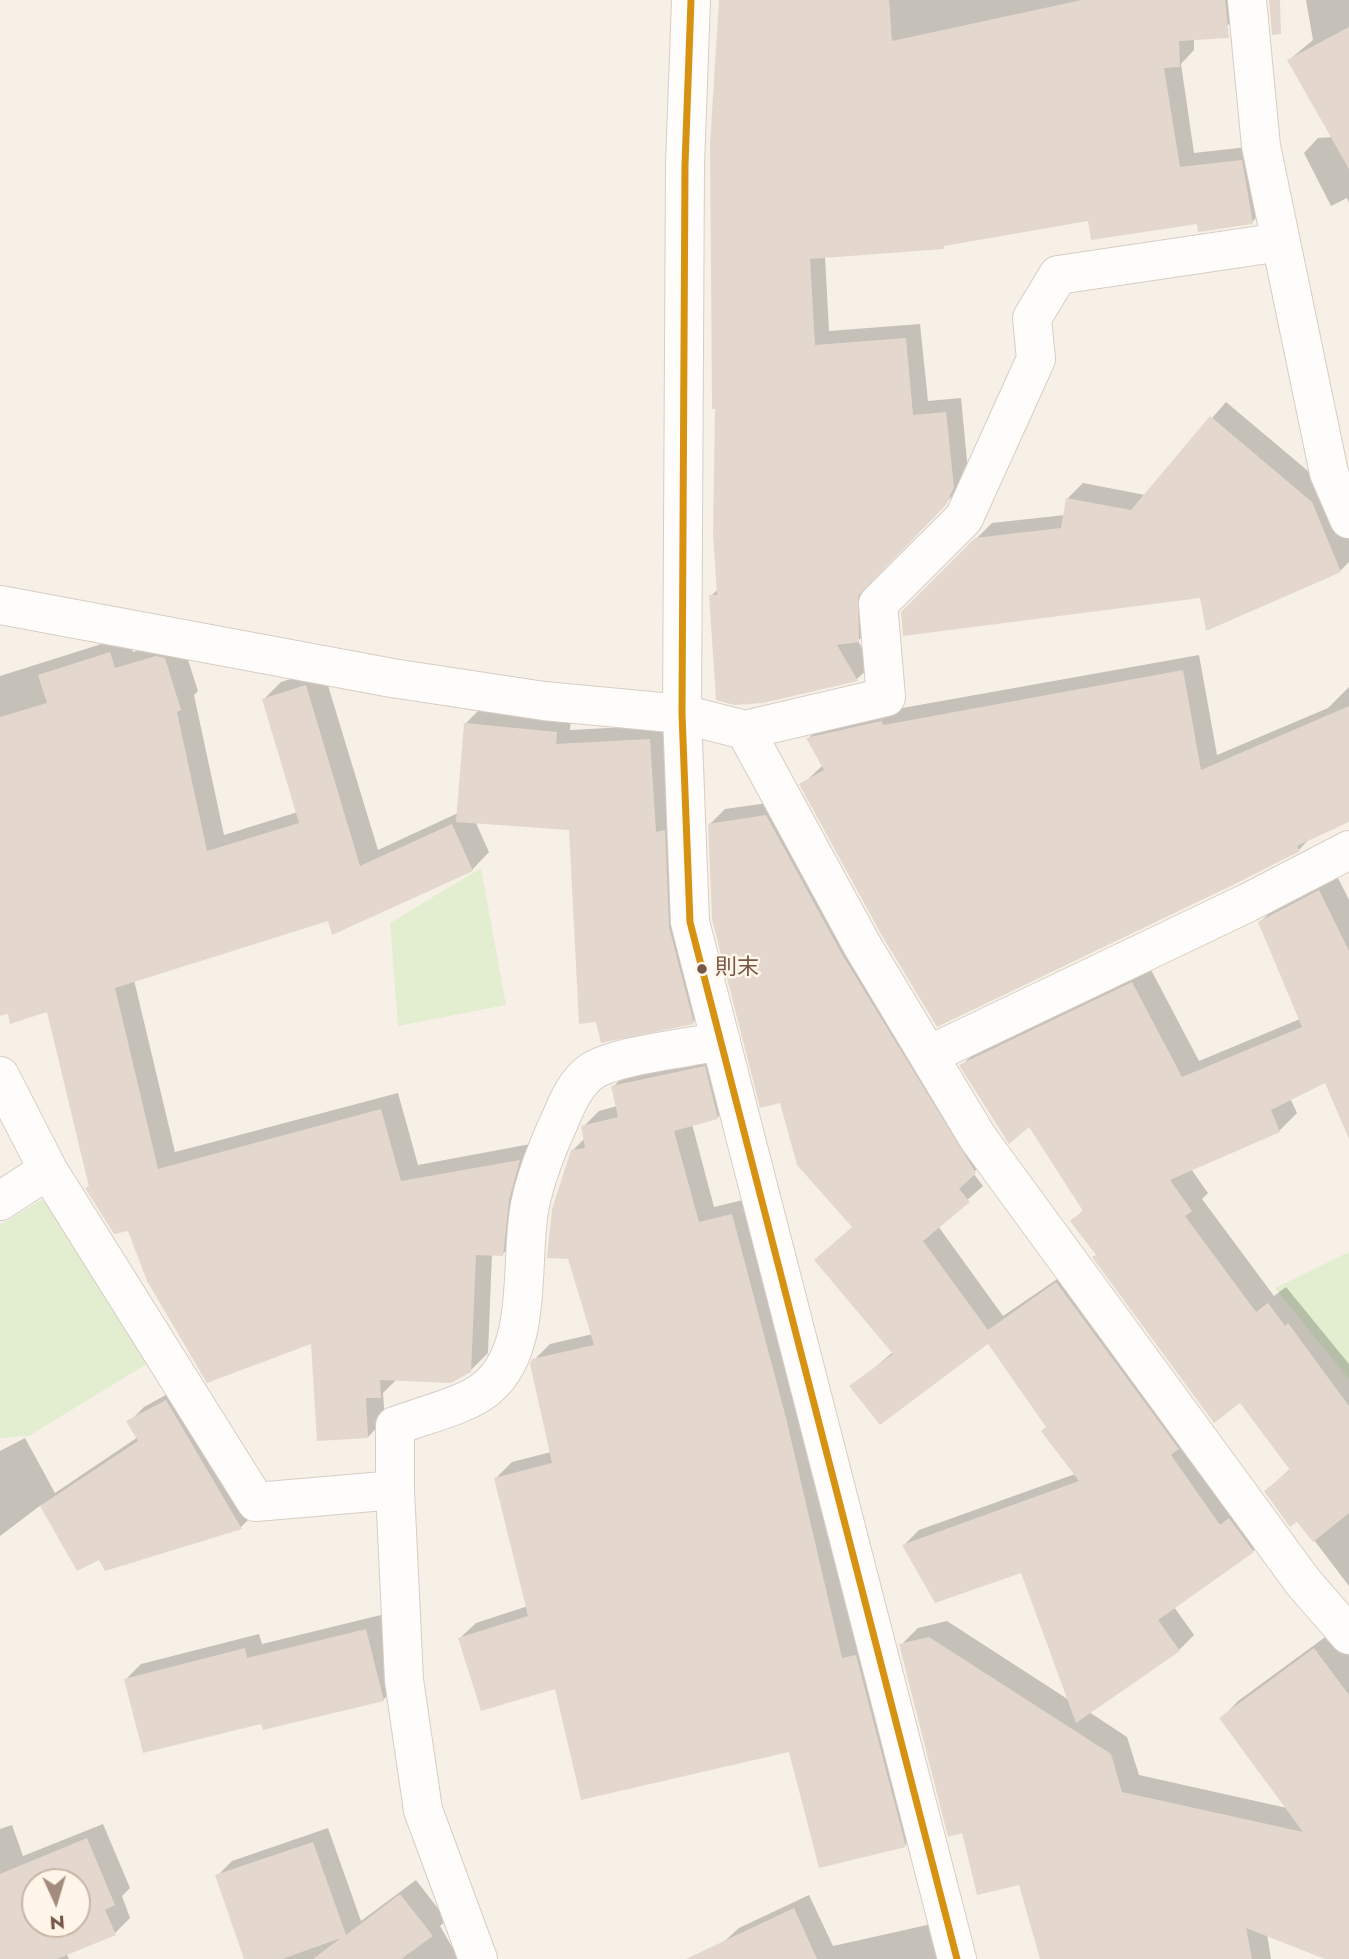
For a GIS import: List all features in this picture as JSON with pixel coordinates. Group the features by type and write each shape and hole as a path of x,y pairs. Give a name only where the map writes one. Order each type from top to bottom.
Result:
{"street":[{"path":"691,0 684,179 682,715 690,922 957,1959"},
{"path":"1247,0 1261,146 1329,473 1349,519"},
{"path":"0,606 392,678 544,701 682,715 746,730 886,698 878,604 964,518 1036,359 1032,318 1058,275 1281,242"},
{"path":"746,730 862,944 978,1138 1303,1582 1349,1635"},
{"path":"929,1055 1235,909 1349,850"},
{"path":"478,1959 423,1810 404,1679 395,1490 395,1426 487,1389 503,1370 511,1352 522,1310 530,1205 550,1143 569,1098 590,1072 607,1064 720,1041"},
{"path":"0,1076 48,1170 256,1502 395,1490"},
{"path":"0,1200 48,1170"}],"green space":[{"path":"481,868 506,1005 398,1026 390,923"},
{"path":"43,1199 153,1360 29,1436 0,1438 0,1225"},
{"path":"1349,1252 1349,1379 1275,1288"}],"building":[{"path":"719,0 889,0 892,41 1082,0 1225,0 1229,38 1179,41 1180,67 1164,68 1180,167 1242,160 1253,224 1198,232 1197,224 1091,240 1088,221 944,246 944,249 810,259 815,345 906,338 913,415 946,412 954,487 946,505 858,596 859,642 837,645 858,681 763,703 734,705 716,700 709,595 717,595 713,534 715,409 712,409 710,144"},
{"path":"1269,0 1280,0 1281,34 1272,35"},
{"path":"1349,27 1349,169 1287,60"},
{"path":"1210,416 1312,502 1341,572 1206,631 1200,598 903,636 901,612 975,538 1061,528 1066,498 1131,510"},
{"path":"110,652 115,668 156,656 165,658 181,710 177,712 207,851 299,823 262,699 306,685 360,866 452,824 473,871 332,935 328,921 115,988 158,1169 381,1109 401,1181 520,1160 509,1200 503,1256 476,1255 471,1372 451,1383 380,1380 381,1398 366,1398 368,1438 317,1441 311,1344 207,1383 147,1281 128,1231 114,1234 85,1188 89,1187 47,1012 10,1024 8,1014 0,1016 0,717 47,703 38,675"},
{"path":"1183,670 1201,770 1349,706 1349,822 1297,846 1300,851 1237,883 937,1027 881,934 799,784 824,770 806,738 881,721 884,725"},
{"path":"464,723 557,732 556,744 650,739 656,832 665,830 669,927 694,1024 601,1043 596,1022 579,1024 569,830 456,822"},
{"path":"766,815 843,956 976,1173 959,1189 970,1202 923,1241 988,1330 1056,1282 1179,1449 1171,1455 1220,1525 1229,1518 1254,1552 1158,1620 1180,1651 1076,1723 1021,1573 935,1603 902,1545 1079,1481 1041,1431 1046,1427 988,1344 880,1425 849,1386 893,1354 814,1260 852,1227 797,1165 780,1103 760,1108 712,919 708,824"},
{"path":"1319,890 1349,951 1349,1139 1325,1083 1271,1110 1280,1132 1170,1180 1192,1211 1185,1216 1256,1312 1268,1303 1285,1326 1288,1323 1349,1406 1349,1513 1313,1542 1297,1522 1290,1527 1264,1491 1290,1470 1240,1403 1214,1423 1092,1257 1096,1255 1070,1221 1083,1211 1029,1127 1009,1144 959,1065 1132,982 1182,1077 1302,1027 1258,922"},
{"path":"705,1066 718,1119 674,1131 699,1222 732,1214 786,1418 842,1658 856,1655 906,1847 819,1868 789,1752 581,1800 555,1689 481,1711 458,1638 528,1616 494,1478 552,1463 530,1364 532,1359 594,1345 568,1259 547,1258 552,1209 571,1150 585,1148 581,1126 618,1117 611,1086"},
{"path":"166,1400 242,1529 105,1571 99,1560 77,1571 40,1506 138,1441 126,1421"},
{"path":"366,1629 384,1701 263,1730 261,1724 143,1753 124,1679 245,1648 247,1658"},
{"path":"929,1637 1111,1754 1122,1792 1303,1832 1219,1718 1314,1648 1349,1695 1349,1959 1325,1959 1246,1928 1252,1959 1040,1959 1019,1885 977,1895 962,1833 948,1837 899,1644"},
{"path":"87,1838 115,1905 105,1910 116,1935 57,1959 0,1959 0,1874"},
{"path":"313,1842 346,1935 400,1894 433,1936 401,1959 313,1959 341,1938 282,1959 244,1959 215,1875"},
{"path":"794,1908 817,1959 686,1959"}],"transit line":[{"path":"691,0 685,165 682,714 690,922 957,1959"}],"place":[{"name":"則末","path":"702,969"}]}
